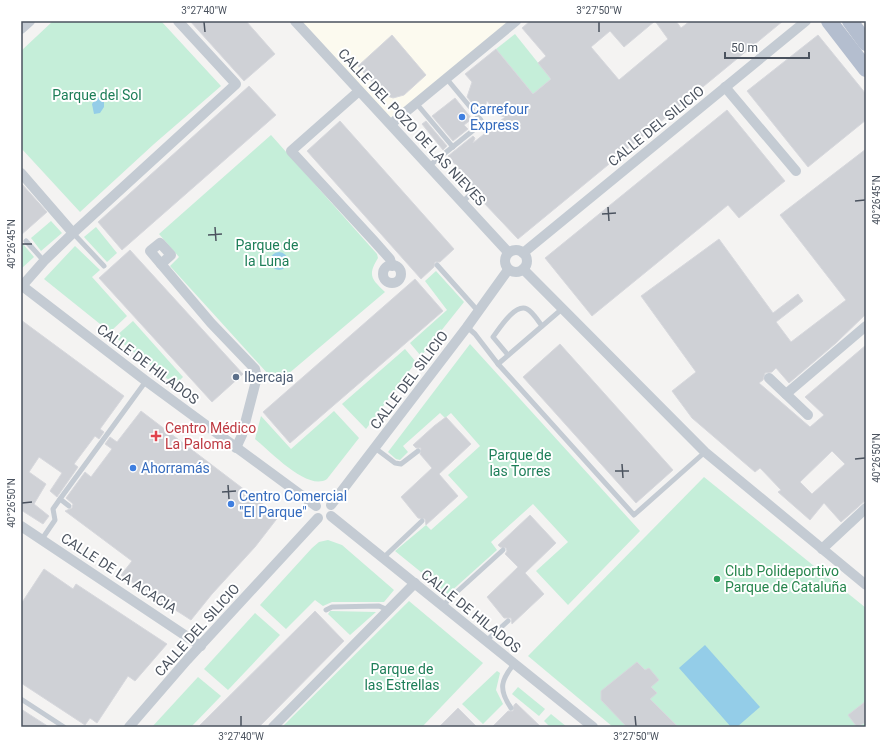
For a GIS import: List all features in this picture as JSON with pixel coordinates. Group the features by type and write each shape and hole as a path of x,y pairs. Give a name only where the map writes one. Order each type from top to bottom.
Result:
{"main road":[{"path":"829,21 866,69"},
{"path":"850,21 866,43"}],"street":[{"path":"21,29 30,21"},
{"name":"CALLE DE HILADOS","path":"178,21 236,84 73,233 22,285 146,382 316,506"},
{"name":"CALLE DEL POZO DE LAS NIEVES","path":"295,21 508,252"},
{"path":"391,124 516,21"},
{"name":"CALLE DEL SILICIO","path":"523,253 806,21"},
{"path":"725,87 796,171"},
{"path":"359,91 291,151 390,259 392,266"},
{"path":"21,173 73,233"},
{"path":"513,250 523,253 526,263 523,269 519,272 508,270 505,264 505,257 508,252 513,250"},
{"path":"161,264 211,323 255,369 257,377 242,435 236,448"},
{"path":"523,269 705,452 866,585"},
{"name":"CALLE DEL SILICIO","path":"331,505 467,327 508,270"},
{"path":"786,394 866,326"},
{"path":"769,378 808,415"},
{"path":"320,502 326,502 331,505 333,513 331,516 327,519 318,518 315,514 316,506 320,502"},
{"path":"822,549 866,508"},
{"name":"CALLE DE HILADOS","path":"331,516 593,727"},
{"name":"CALLE DEL SILICIO","path":"129,727 318,518"},
{"name":"CALLE DE LA ACACIA","path":"21,526 201,646"},
{"path":"273,727 415,583"}],"lane":[{"path":"429,166 481,124 481,120 446,78"},
{"path":"416,103 453,147"},
{"path":"462,202 476,190"},
{"path":"73,233 104,266"},
{"path":"26,241 44,261"},
{"path":"437,265 478,310"},
{"path":"508,355 493,337 514,311 521,308 528,309 542,326"},
{"path":"498,364 562,308"},
{"path":"467,327 475,334 498,364 634,515 705,452"},
{"path":"42,539 55,520 53,509 146,382"},
{"path":"375,448 395,463 401,464 418,451"},
{"path":"60,499 69,506"},
{"path":"383,558 422,522"},
{"path":"443,606 449,598 503,550"},
{"path":"326,610 332,607 380,606 388,610"},
{"path":"486,641 508,621"},
{"path":"511,708 502,690 502,682 505,675 514,664"},
{"path":"21,699 64,727"}],"shaded area":[{"path":"295,21 516,21 391,124"}],"green space":[{"name":"Parque del Sol","path":"53,21 161,21 221,86 154,144 80,212 21,148 21,51"},
{"path":"515,34 551,79 533,94 496,49"},
{"name":"Parque de la Luna","path":"271,135 377,254 378,258 373,269 372,277 385,292 281,380 269,375 170,266 179,257 159,234"},
{"path":"51,221 62,233 41,251 31,238"},
{"path":"96,227 117,253 107,262 84,237"},
{"path":"23,244 34,257 22,268 21,246"},
{"path":"75,246 100,270 92,277 127,316 110,332 44,279"},
{"path":"436,271 464,302 421,356 410,343 447,310 425,281"},
{"path":"133,321 183,377 175,385 115,337"},
{"name":"Parque de las Torres","path":"470,344 640,531 568,605 536,571 568,542 533,504 491,542 497,550 448,594 395,551 426,525 431,530 468,497 448,475 480,446 451,413 445,418 440,413 403,446 408,452 400,460 396,459 388,452"},
{"path":"405,349 416,362 366,429 342,404"},
{"path":"334,411 359,438 327,479 319,482 310,480 300,475 279,460 255,439 261,416 291,449"},
{"name":"Club Polideportivo Parque de Cataluña","path":"704,477 866,608 866,727 613,727 528,656"},
{"path":"328,540 342,545 394,590 384,602 332,602 323,606 315,600 286,629 260,605 312,548 319,542"},
{"name":"Parque de las Estrellas","path":"409,601 483,663 422,727 282,727"},
{"path":"330,611 376,612 350,635 328,614"},
{"path":"255,613 280,635 228,690 204,669"},
{"path":"497,671 500,673 496,690 503,704 483,724 462,704"},
{"path":"198,677 221,696 191,727 152,727"},
{"path":"518,687 545,709 539,716 512,694"},
{"path":"551,714 567,727 550,727 544,721"}],"water":[{"path":"99,97 104,101 104,107 100,113 94,114 92,104 96,98"},
{"path":"279,252 285,255 288,261 285,267 279,270 273,267 270,261 273,255"},
{"path":"705,645 760,707 737,727 731,727 679,668"}],"building":[{"path":"190,21 246,21 275,54 244,81"},
{"path":"530,21 655,21 676,21 681,28 690,21 783,21 518,239 483,202 485,200 479,193 479,188 474,187 448,156 473,136 475,138 473,143 505,117 498,115 487,101 484,110 476,108 467,97 472,82 465,74 496,49 533,94 551,79 538,63 546,56 522,28","holes":["655,21 668,39 619,80 591,47 610,31 624,47"]},
{"path":"392,35 426,75 404,95 393,98 382,94 358,66"},
{"path":"818,35 866,94 866,120 808,167 747,91"},
{"path":"249,86 276,115 122,250 98,222"},
{"path":"455,98 472,119 464,125 468,129 453,141 432,116"},
{"path":"727,110 785,181 739,218 728,205 592,316 545,258"},
{"path":"340,121 454,249 440,262 435,262 434,267 421,279 307,151"},
{"path":"426,121 447,146 443,150 422,124"},
{"path":"866,149 866,314 836,343 789,383 776,368 772,372 765,373 763,380 759,383 810,427 824,415 805,397 866,345 866,500 841,522 824,503 810,520 778,492 781,490 760,468 755,472 692,418 672,391 696,372 641,296 719,239 773,313 798,294 803,301 776,322 791,342 846,300 780,215","holes":["832,451 845,464 812,494 800,482"]},
{"path":"21,183 47,212 21,235"},
{"path":"130,250 243,374 212,402 99,278"},
{"path":"415,279 443,311 290,443 263,412"},
{"path":"21,320 124,396 100,429 104,432 99,439 95,436 74,464 78,467 57,497 50,491 62,473 39,457 29,472 46,484 34,504 49,516 43,524 21,510"},
{"path":"560,344 673,470 636,503 523,377"},
{"path":"141,411 279,516 255,547 212,594 191,620 121,575 132,561 65,511 72,508 73,504 66,498 85,472 91,477 112,449 105,444 110,437 117,442"},
{"path":"446,417 471,444 439,474 458,496 426,525 425,519 418,518 401,497 432,468 420,454 421,448 416,448 413,445"},
{"path":"530,515 556,543 525,573 544,594 512,624 511,618 504,618 487,597 518,567 505,554 507,551 506,548 498,545"},
{"path":"44,569 73,589 76,584 167,644 135,681 128,676 97,723 90,718 85,725 21,683 21,604"},
{"path":"315,611 344,641 259,727 198,727"},
{"path":"637,662 645,670 649,668 659,680 651,687 657,693 650,699 678,727 627,727 601,700 601,691"},
{"path":"866,701 866,722 857,727 848,715"},
{"path":"516,703 541,727 492,727 508,711 513,711"},
{"path":"458,708 477,727 439,727"},
{"path":"21,709 49,727 21,727"}],"place":[{"name":"Carrefour Express","path":"462,117"},
{"name":"Ibercaja","path":"236,377"},
{"name":"Centro Médico La Paloma","path":"156,436"},
{"name":"Ahorramás","path":"133,468"},
{"name":"Centro Comercial \"El Parque\"","path":"231,504"},
{"name":"Club Polideportivo Parque de Cataluña","path":"717,579"}]}
